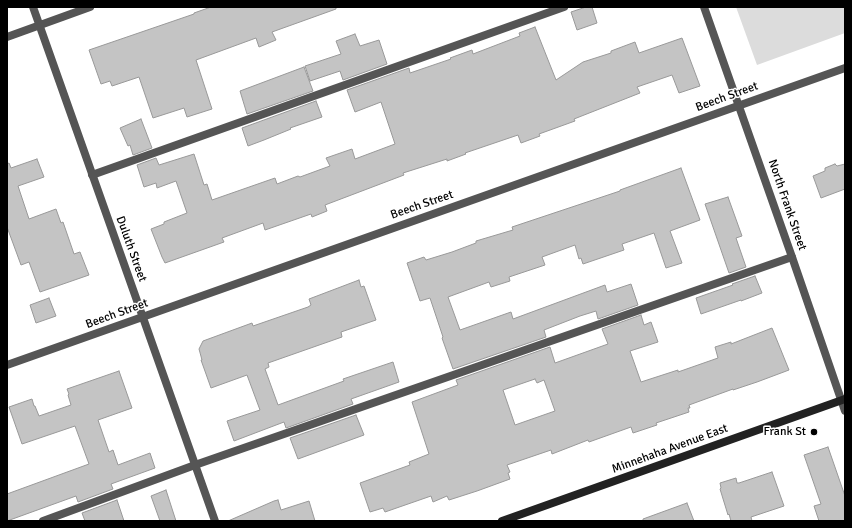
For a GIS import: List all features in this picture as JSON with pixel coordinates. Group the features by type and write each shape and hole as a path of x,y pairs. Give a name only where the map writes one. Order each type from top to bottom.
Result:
{"main road":[{"name":"Minnehaha Avenue East","path":"502,521 843,400"}],"street":[{"name":"Duluth Street","path":"33,7 215,521"},
{"path":"7,37 90,7"},
{"path":"92,175 564,7"},
{"name":"North Frank Street","path":"704,7 843,400 845,411"},
{"name":"Beech Street","path":"7,366 845,68"},
{"path":"43,521 195,465 792,257"}],"shaded area":[{"path":"736,7 845,7 845,33 757,65"}],"building":[{"path":"211,7 336,7 336,9 272,32 276,40 259,47 256,38 196,60 212,109 187,117 184,108 153,118 139,77 112,86 110,81 101,84 89,50"},
{"path":"586,7 592,7 597,23 577,30 571,12"},
{"path":"535,27 556,80 583,62 611,53 611,51 635,42 639,53 682,38 700,86 679,93 672,75 637,87 640,93 574,119 575,121 539,134 540,136 521,143 518,135 465,153 466,154 447,161 447,159 403,173 404,175 325,205 327,211 312,217 311,214 265,230 263,223 222,238 224,242 165,263 151,229 187,213 176,181 157,188 156,183 144,187 137,165 156,158 159,165 194,154 204,185 207,184 212,200 275,178 277,184 298,176 300,177 330,166 326,158 352,149 355,159 395,144 381,102 355,112 347,90 409,68 410,73 472,50 473,54 520,36 519,33"},
{"path":"355,34 360,46 379,40 387,64 343,80 340,71 310,81 305,66 341,54 336,41"},
{"path":"304,67 313,91 247,114 240,91"},
{"path":"316,101 322,117 290,128 291,129 248,146 242,128"},
{"path":"141,119 152,148 133,155 130,145 128,146 120,128"},
{"path":"37,159 44,177 18,186 29,219 56,209 61,223 63,222 74,254 80,252 89,275 40,292 29,262 21,265 7,227 7,164 9,163 11,168"},
{"path":"835,164 837,166 845,164 845,189 821,198 813,176 825,171 825,168"},
{"path":"681,168 700,220 670,231 682,263 666,268 654,233 622,244 624,250 583,264 581,258 579,259 575,245 542,257 545,265 509,277 510,281 491,287 489,282 448,297 460,330 511,312 513,319 605,285 607,292 631,284 638,305 598,319 596,311 580,316 544,330 546,337 453,369 430,298 420,301 407,263 424,257 426,260 452,252 476,243 476,241 513,230 512,227 620,191"},
{"path":"728,197 742,236 736,238 746,267 729,273 705,204"},
{"path":"755,276 762,293 701,314 696,298"},
{"path":"359,280 361,287 364,286 376,320 341,332 342,337 268,363 269,367 265,369 278,405 344,381 343,379 393,362 399,382 351,399 353,404 286,428 284,422 234,441 227,421 260,410 247,375 211,388 201,360 199,349 203,341 252,323 253,326 308,307 311,305 309,299"},
{"path":"49,298 56,316 36,323 30,305"},
{"path":"641,315 644,325 651,322 658,342 630,351 641,382 678,370 678,372 718,358 715,347 731,342 731,344 772,328 789,370 689,405 689,412 656,423 657,425 633,433 631,427 589,442 588,440 552,454 551,450 507,465 510,472 508,473 510,479 477,491 449,500 447,496 433,502 431,496 385,512 383,508 370,512 360,483 410,465 409,462 429,454 412,402 458,385 456,380 550,347 555,363 608,344 602,329","holes":["535,379 537,383 544,380 555,411 515,425 503,390"]},
{"path":"119,371 132,408 98,420 109,452 113,450 118,465 150,453 155,468 111,484 113,489 78,502 76,496 7,521 7,494 89,464 75,426 22,444 9,407 32,399 39,416 71,405 67,389"},
{"path":"356,415 364,435 298,459 290,438"},
{"path":"828,447 845,496 845,521 819,521 814,506 821,504 804,455"},
{"path":"772,472 784,506 751,517 752,521 731,521 720,489 720,483 736,478 737,483 739,483"},
{"path":"166,490 176,521 160,521 151,496"},
{"path":"117,500 124,521 85,521 82,513"},
{"path":"278,500 281,510 309,501 315,521 228,521 274,501"},
{"path":"687,503 694,521 643,521 643,519"}],"place":[{"name":"Frank St","path":"814,432"}]}
